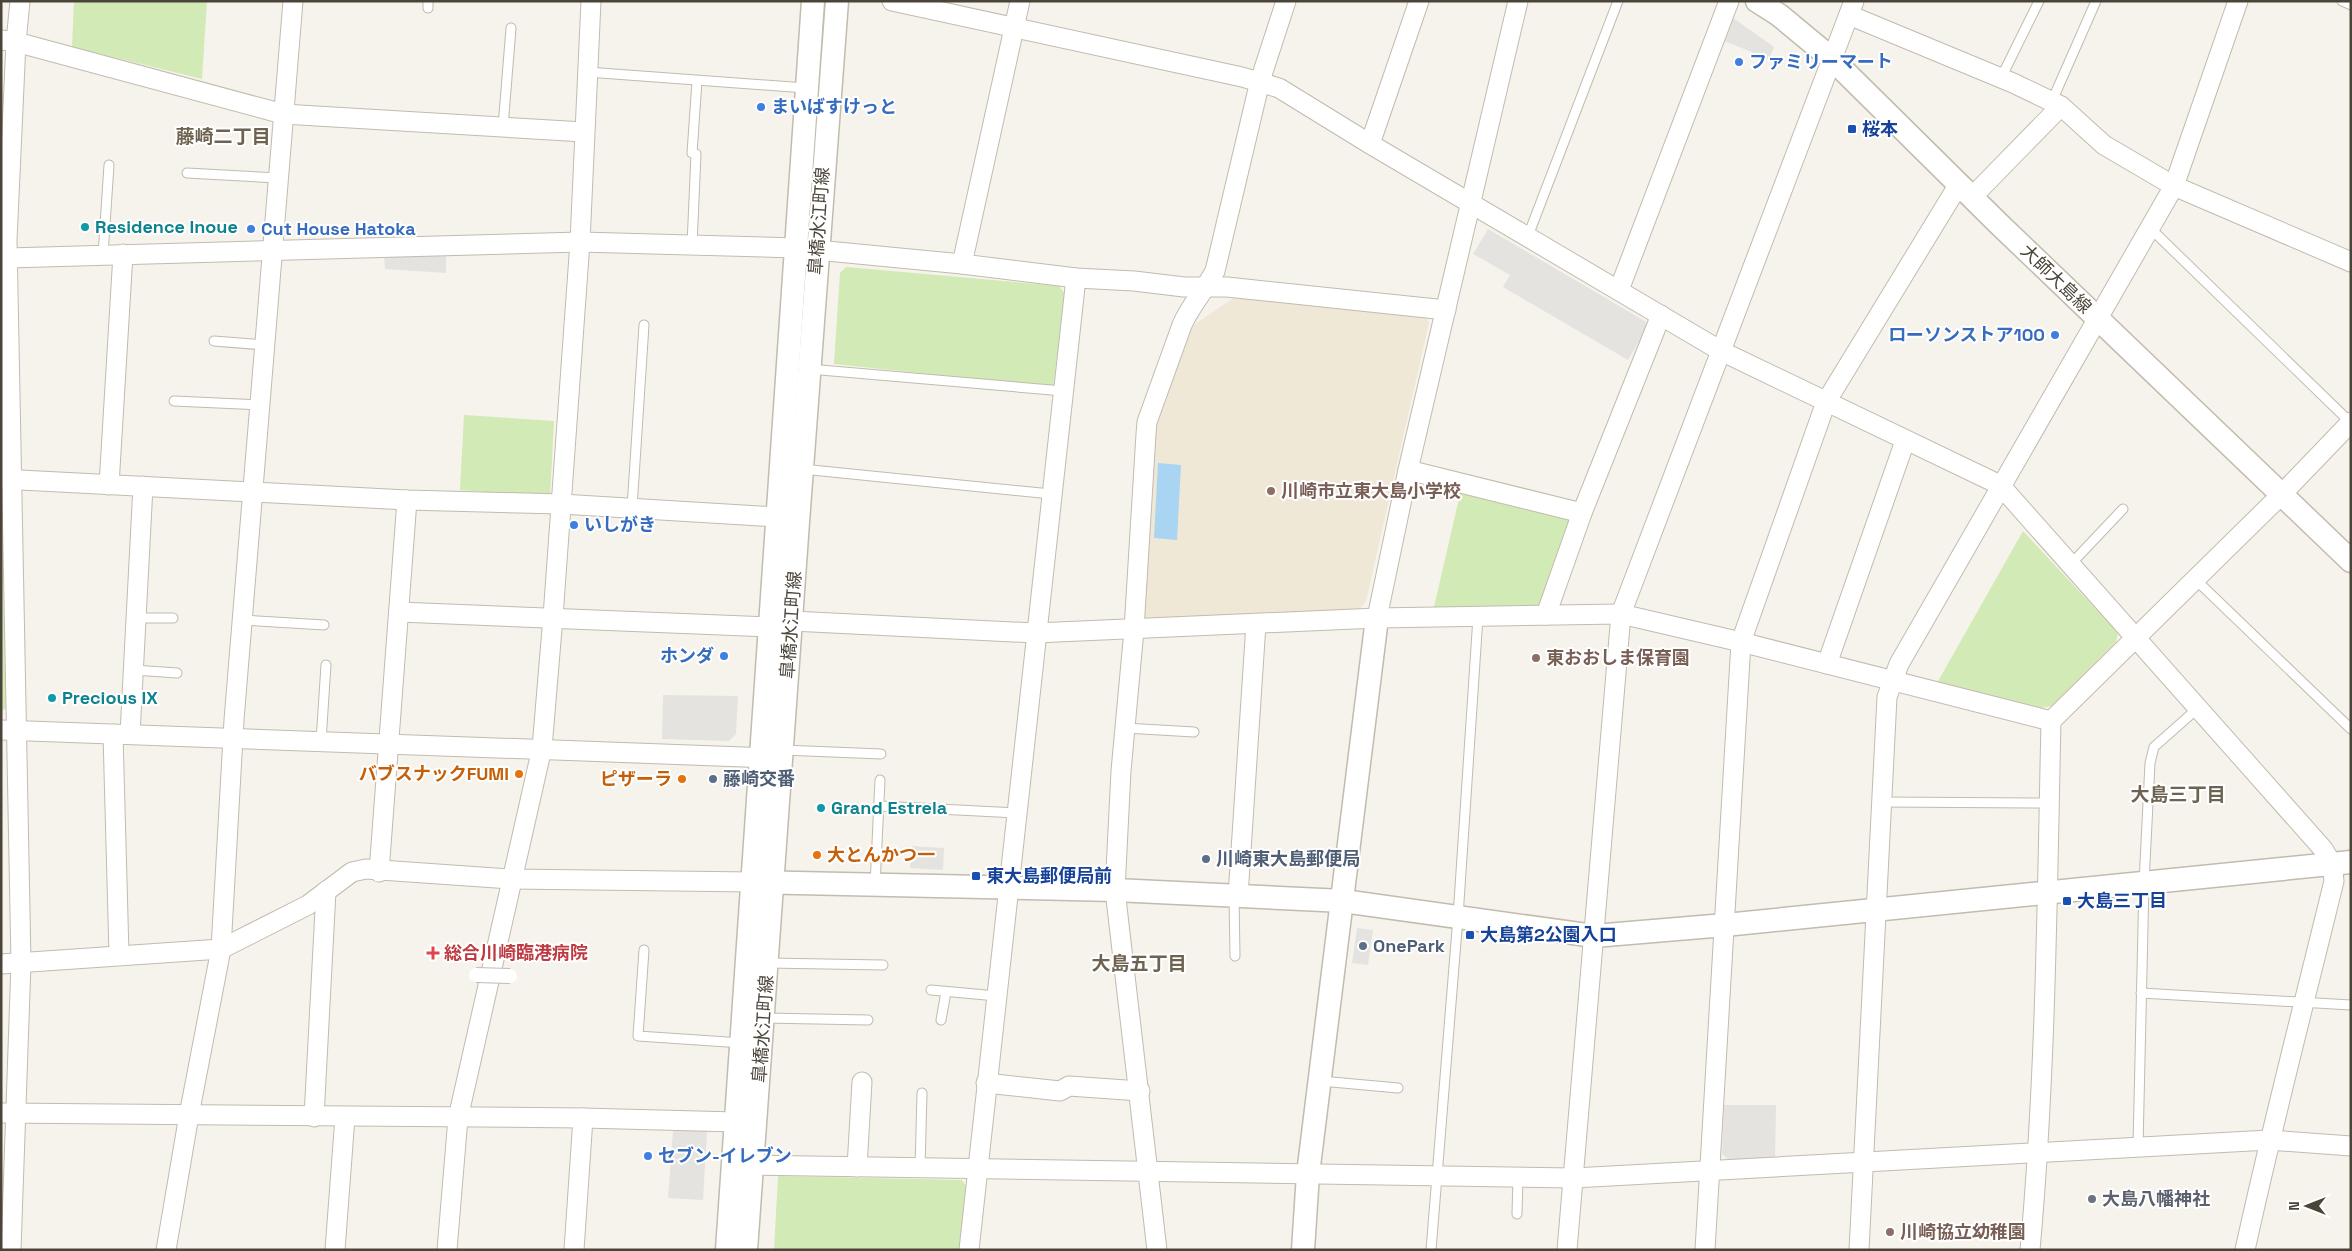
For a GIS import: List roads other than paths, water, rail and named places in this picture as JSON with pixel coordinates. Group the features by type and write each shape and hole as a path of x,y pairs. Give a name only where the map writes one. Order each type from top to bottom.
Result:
{"street":[{"path":"11,1250 8,1113 21,963 8,730 5,257 7,240 9,41 19,28 20,1"},
{"path":"166,1250 189,1115 221,949 242,620 293,1"},
{"path":"447,1250 458,1118 542,748 580,242 591,1"},
{"name":"皐橋水江町線","path":"781,624 802,469 808,369 806,249 808,88 814,1"},
{"name":"皐橋水江町線","path":"727,1250 742,1043 764,882 776,755 781,624 778,516 806,249 837,1"},
{"path":"892,1 1260,81 1279,88 1370,144 1721,351 2000,485 2323,849 2342,863"},
{"path":"962,264 1020,1"},
{"path":"1157,1250 1140,1091 1115,909 1125,728 1134,630 1147,422 1174,343 1187,313 1215,271 1260,81 1286,1"},
{"path":"1370,144 1419,1"},
{"path":"1303,1250 1308,1174 1377,618 1408,470 1518,1"},
{"path":"1619,290 1729,1"},
{"name":"大師大島線","path":"1758,1 1779,15 1831,58 1965,191 2351,561"},
{"path":"1859,1250 1887,697 1899,664 2000,485 2174,186 2238,1"},
{"path":"1567,1250 1621,614 1851,8 2057,103 2104,144 2174,186 2351,262"},
{"path":"9,41 283,114 584,132"},
{"path":"1705,1250 1741,642 1826,402 1965,191 2057,103"},
{"path":"5,257 580,242 806,249 962,264 1076,278 1134,281 1184,287 1226,287 1446,310"},
{"path":"109,485 123,254"},
{"path":"969,1250 986,1084 1010,888 1035,633 1076,278"},
{"path":"1546,615 1582,513 1661,315"},
{"path":"2030,1250 2039,1153 2048,892 2051,721 2281,495 2351,422"},
{"path":"1826,664 1905,441"},
{"path":"1408,470 1582,513"},
{"path":"6,480 406,500 561,504 778,516"},
{"path":"119,954 122,734 134,670 143,486"},
{"path":"379,872 406,500"},
{"path":"399,612 1035,633 1377,618 1621,614 1741,642 2051,721"},
{"path":"1236,896 1256,624"},
{"path":"8,730 233,739 776,755"},
{"path":"1,964 119,954 221,949 308,905 352,872 366,869 379,872 511,879 764,882 1115,890 1343,901 1594,936 1725,925 2342,863"},
{"path":"2245,1250 2269,1140 2306,1002 2334,881 2342,863"},
{"name":"皐橋水江町線","path":"746,1250 768,962 764,882"},
{"path":"314,1116 326,891"},
{"path":"476,975 510,976"},
{"path":"857,1167 862,1082"},
{"path":"986,1084 1060,1091 1069,1086 1140,1091"},
{"path":"8,1113 582,1118 736,1122"},
{"path":"336,1250 345,1117"},
{"path":"574,1250 582,1118"},
{"path":"753,1165 1574,1178 2269,1140 2351,1146"}],"lane":[{"path":"1528,236 1618,1"},
{"path":"2001,78 2039,1"},
{"path":"2057,103 2096,1"},
{"path":"2342,1 2351,5"},
{"path":"503,127 511,28"},
{"path":"587,72 808,88"},
{"path":"692,245 696,154 692,153 697,81"},
{"path":"103,255 109,165"},
{"path":"187,173 278,178"},
{"path":"2150,228 2351,422"},
{"path":"632,508 644,326"},
{"path":"214,341 264,345"},
{"path":"808,369 1063,391"},
{"path":"174,401 260,405"},
{"path":"802,469 1051,494"},
{"path":"2070,565 2123,509"},
{"path":"2195,579 2351,729"},
{"path":"1431,1250 1458,917 1478,616"},
{"path":"137,618 172,618"},
{"path":"242,620 324,625"},
{"path":"321,741 326,666"},
{"path":"134,670 177,673"},
{"path":"2138,1147 2144,883 2150,763 2154,747 2198,708"},
{"path":"1125,728 1194,732"},
{"path":"776,755 881,754"},
{"path":"875,885 880,780"},
{"path":"1883,802 2050,803"},
{"path":"879,806 1018,812"},
{"path":"1235,956 1236,896"},
{"path":"644,950 638,1036 742,1043"},
{"path":"768,962 882,965"},
{"path":"931,990 997,996"},
{"path":"942,1020 946,992"},
{"path":"2141,993 2351,1005"},
{"path":"764,1018 868,1020"},
{"path":"1320,1080 1398,1088"},
{"path":"920,1168 922,1093"},
{"path":"1517,1214 1518,1177"}],"water":[{"path":"1158,463 1181,465 1177,540 1154,538"}],"place":[{"name":"ファミリーマート","path":"1739,62"},
{"name":"まいばすけっと","path":"761,107"},
{"name":"桜本","path":"1852,129"},
{"name":"Residence Inoue","path":"85,227"},
{"name":"Cut House Hatoka","path":"251,229"},
{"name":"ローソンストア100","path":"2055,335"},
{"name":"川崎市立東大島小学校","path":"1271,491"},
{"name":"いしがき","path":"574,525"},
{"name":"ホンダ","path":"724,656"},
{"name":"東おおしま保育園","path":"1536,658"},
{"name":"Precious IX","path":"52,698"},
{"name":"バブスナックFUMI","path":"519,774"},
{"name":"ピザーラ","path":"682,779"},
{"name":"藤崎交番","path":"713,779"},
{"name":"Grand Estrela","path":"821,808"},
{"name":"大とんかつ一","path":"817,855"},
{"name":"川崎東大島郵便局","path":"1206,859"},
{"name":"東大島郵便局前","path":"976,876"},
{"name":"大島三丁目","path":"2067,901"},
{"name":"大島第2公園入口","path":"1470,935"},
{"name":"OnePark","path":"1363,946"},
{"name":"総合川崎臨港病院","path":"433,953"},
{"name":"セブン-イレブン","path":"648,1156"},
{"name":"大島八幡神社","path":"2092,1199"},
{"name":"川崎協立幼稚園","path":"1890,1232"}],"district":[{"name":"藤崎二丁目","path":"223,136"},
{"name":"大島三丁目","path":"2178,794"},
{"name":"大島五丁目","path":"1139,963"}]}
